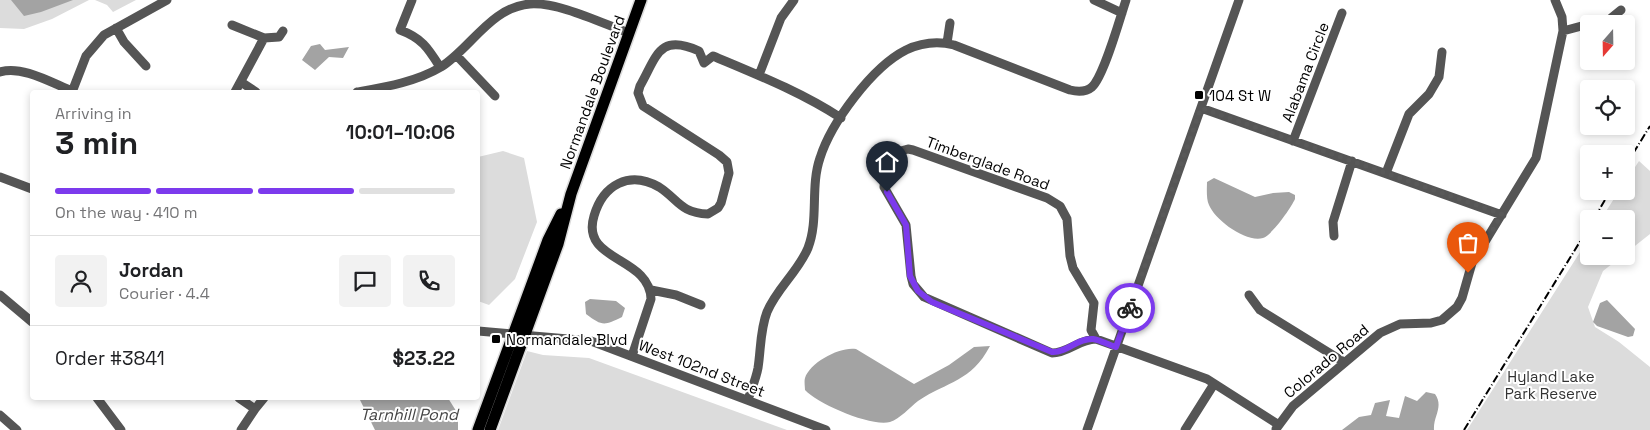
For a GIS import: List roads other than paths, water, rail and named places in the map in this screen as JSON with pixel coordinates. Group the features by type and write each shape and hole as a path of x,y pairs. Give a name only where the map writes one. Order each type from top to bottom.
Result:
{"main road":[{"name":"Normandale Boulevard","path":"478,430 548,240 570,194 641,0"},
{"name":"Normandale Boulevard","path":"490,430 558,244 570,194"}],"street":[{"path":"73,90 86,56 104,36 167,0"},
{"path":"412,0 400,30 420,40 440,67"},
{"path":"759,75 781,18 794,0"},
{"path":"1094,0 1122,13"},
{"path":"748,400 758,369 763,324 775,298 808,248 820,158 841,118 857,94 894,58 906,50 919,45 947,43 1070,90 1084,90 1096,82 1126,0"},
{"path":"1087,430 1113,346 1239,0"},
{"path":"1554,0 1562,17 1563,31 1580,27"},
{"path":"367,90 407,82 440,67 456,56 493,20 504,12 523,3 556,7 629,33"},
{"path":"1615,15 1621,10"},
{"name":"Alabama Circle","path":"1293,141 1342,13"},
{"path":"947,43 950,23"},
{"path":"232,25 264,38 279,37 284,31"},
{"path":"116,28 124,42 146,66"},
{"name":"Colorado Road","path":"1277,427 1293,406 1344,362 1390,328 1400,324 1432,323 1450,320 1462,298 1472,263 1536,158 1563,31"},
{"path":"236,90 264,38"},
{"path":"632,356 651,299 650,290 642,275 601,248 592,235 591,227 600,199 606,191 623,182 642,182 657,186 674,201 692,211 708,214 718,208 729,173 727,162 719,154 643,106 638,93 657,56 666,46 673,44 687,46 699,51 704,63 713,56 804,94 841,118"},
{"path":"1386,173 1409,114 1428,94 1439,77 1442,52"},
{"path":"456,56 495,96"},
{"path":"0,72 13,70 22,72 67,90"},
{"path":"240,82 253,90"},
{"path":"1201,108 1502,214"},
{"name":"Timberglade Road","path":"908,149 913,150 1047,198 1060,206 1067,219 1070,256 1073,268 1094,303 1091,330 1096,339 1082,340 1065,350 1052,352 924,297 913,284 910,276 906,225 884,187 886,176 897,152 908,149"},
{"path":"1334,236 1332,222 1352,161"},
{"path":"0,177 30,188"},
{"path":"650,290 676,295 701,305"},
{"path":"0,295 30,320"},
{"path":"1249,295 1260,310 1344,362"},
{"name":"West 102nd Street","path":"480,330 512,335 591,341 826,430"},
{"path":"1096,339 1196,374 1277,427"},
{"path":"1185,430 1214,384"},
{"path":"98,400 120,430"},
{"path":"242,400 255,409"},
{"path":"241,430 262,400"},
{"path":"0,415 17,430"}],"water":[{"path":"11,0 73,0 24,16"},
{"path":"320,44 325,50 349,47 343,58 329,57 315,70 302,60 311,46"},
{"path":"1214,178 1255,197 1289,192 1295,195 1295,199 1281,221 1267,236 1256,239 1248,237 1232,229 1212,211 1207,200 1207,182"},
{"path":"590,299 616,301 625,308 622,317 607,323 596,321 586,314 585,302"},
{"path":"1607,300 1635,329 1633,336 1628,337 1597,326 1593,322 1600,303"},
{"path":"990,346 983,358 967,374 929,394 901,416 890,422 881,423 858,418 821,402 805,390 805,378 813,366 827,356 842,350 856,349 914,384 949,365 974,347"},
{"path":"1426,392 1435,394 1438,399 1434,430 1342,430 1359,417 1371,415 1375,403 1390,400 1386,416 1399,418 1405,396 1417,401"},
{"name":"Tarnhill Pond","path":"360,400 449,400 458,414 458,430 375,430"}],"railway":[{"path":"1635,150 1650,126"},
{"path":"1599,210 1605,200"},
{"path":"1464,430 1580,242"}],"place":[{"name":"104 St W","path":"1199,95"},
{"name":"Normandale Blvd","path":"496,339"}],"park label":[{"name":"Hyland Lake Park Reserve","path":"1551,384"}]}
